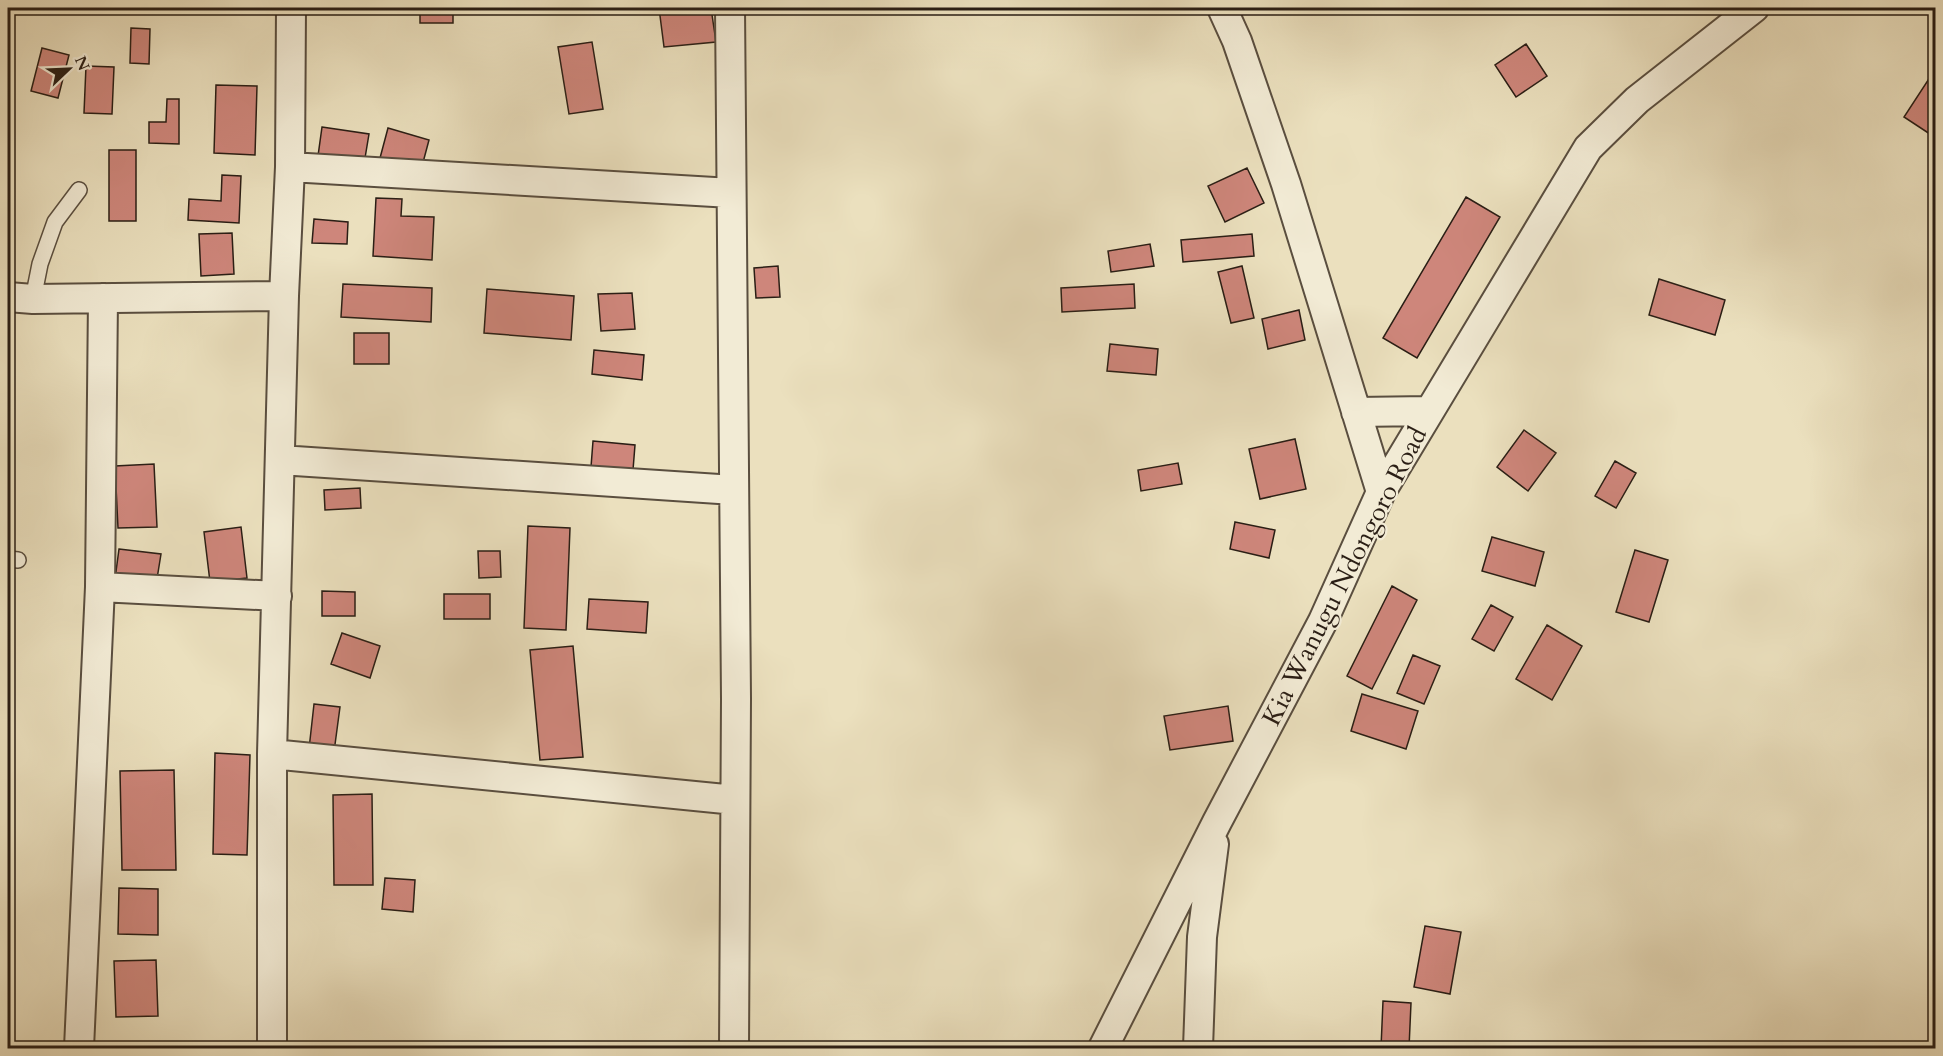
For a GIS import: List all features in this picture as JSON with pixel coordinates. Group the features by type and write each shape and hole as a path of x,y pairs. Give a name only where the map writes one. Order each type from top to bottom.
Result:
{"street":[{"path":"272,1048 272,754 284,296 290,167 291,8"},
{"path":"730,8 734,490 734,1048"},
{"path":"1222,8 1237,41 1286,184 1381,492"},
{"name":"Kia Wanugu Ndongoro Road","path":"1103,1048 1217,822 1323,621 1381,492 1588,148 1637,100 1754,8"},
{"path":"290,167 731,193"},
{"path":"20,298 284,296"},
{"path":"79,1048 100,587 103,298"},
{"path":"1356,412 1429,411"},
{"path":"280,460 734,490"},
{"path":"100,587 277,596"},
{"path":"272,754 735,800"},
{"path":"1198,1048 1202,937 1217,822"},
{"path":"1164,928 1202,937"}],"lane":[{"path":"20,298 40,264 55,222 79,190"}],"building":[{"path":"420,8 453,8 453,23 420,23"},
{"path":"659,8 711,8 716,42 664,47"},
{"path":"131,28 150,29 149,64 130,63"},
{"path":"592,42 603,109 569,114 558,47"},
{"path":"1526,44 1547,76 1516,97 1495,65"},
{"path":"42,48 69,55 58,98 31,91"},
{"path":"86,66 114,67 112,114 84,113"},
{"path":"1936,68 1936,138 1904,117"},
{"path":"216,85 257,86 255,155 214,153"},
{"path":"167,99 179,99 179,144 149,143 149,122 166,122"},
{"path":"322,127 369,134 364,164 318,156"},
{"path":"388,128 429,140 421,170 380,158"},
{"path":"109,150 136,150 136,221 109,221"},
{"path":"1247,168 1264,203 1225,222 1208,186"},
{"path":"222,175 241,176 239,223 188,220 189,199 221,201"},
{"path":"1466,197 1500,217 1417,358 1383,338"},
{"path":"376,198 402,199 401,216 434,217 432,260 373,256"},
{"path":"314,219 348,222 347,244 312,243"},
{"path":"232,233 234,274 201,276 199,234"},
{"path":"1252,234 1254,256 1183,262 1181,240"},
{"path":"1150,244 1154,266 1111,272 1108,251"},
{"path":"778,266 780,297 756,298 754,268"},
{"path":"1242,266 1254,318 1231,323 1218,272"},
{"path":"1659,279 1725,300 1715,335 1649,315"},
{"path":"343,284 432,288 431,322 341,317"},
{"path":"1134,284 1135,308 1062,312 1061,288"},
{"path":"487,289 574,296 571,340 484,333"},
{"path":"632,293 635,329 601,331 598,294"},
{"path":"1299,310 1305,340 1268,349 1262,319"},
{"path":"354,333 389,333 389,364 354,364"},
{"path":"1110,344 1158,349 1156,375 1107,371"},
{"path":"594,350 644,355 642,380 592,374"},
{"path":"1524,430 1556,453 1528,491 1497,467"},
{"path":"1295,439 1306,489 1260,499 1249,449"},
{"path":"593,441 635,445 633,470 591,467"},
{"path":"1615,461 1636,473 1616,508 1595,496"},
{"path":"1178,463 1182,484 1141,491 1138,470"},
{"path":"154,464 157,527 118,528 115,466"},
{"path":"360,488 361,508 325,510 324,490"},
{"path":"1235,522 1275,530 1269,558 1230,549"},
{"path":"528,526 570,528 566,630 524,628"},
{"path":"241,527 247,578 210,582 204,532"},
{"path":"1492,537 1544,552 1535,586 1482,571"},
{"path":"119,549 161,554 156,585 115,579"},
{"path":"1635,550 1668,560 1649,622 1616,612"},
{"path":"478,551 500,551 501,577 479,578"},
{"path":"1392,586 1417,600 1372,689 1347,676"},
{"path":"322,591 355,592 355,616 322,616"},
{"path":"444,594 490,594 490,619 444,619"},
{"path":"589,599 648,602 646,633 587,629"},
{"path":"1491,605 1513,617 1494,651 1472,639"},
{"path":"1547,625 1582,646 1552,700 1516,679"},
{"path":"342,633 380,646 370,678 331,664"},
{"path":"573,646 583,757 540,760 530,650"},
{"path":"1413,655 1440,666 1424,704 1397,693"},
{"path":"1362,694 1418,711 1406,749 1351,731"},
{"path":"314,704 340,707 334,752 309,749"},
{"path":"1228,706 1233,741 1170,750 1164,716"},
{"path":"215,753 250,755 247,855 213,854"},
{"path":"174,770 176,870 122,870 120,771"},
{"path":"372,794 373,885 334,885 333,795"},
{"path":"385,878 415,880 413,912 382,909"},
{"path":"119,888 158,889 158,935 118,934"},
{"path":"1425,926 1461,932 1450,994 1414,987"},
{"path":"156,960 158,1016 116,1017 114,961"},
{"path":"1383,1001 1411,1003 1409,1048 1381,1048"}]}
